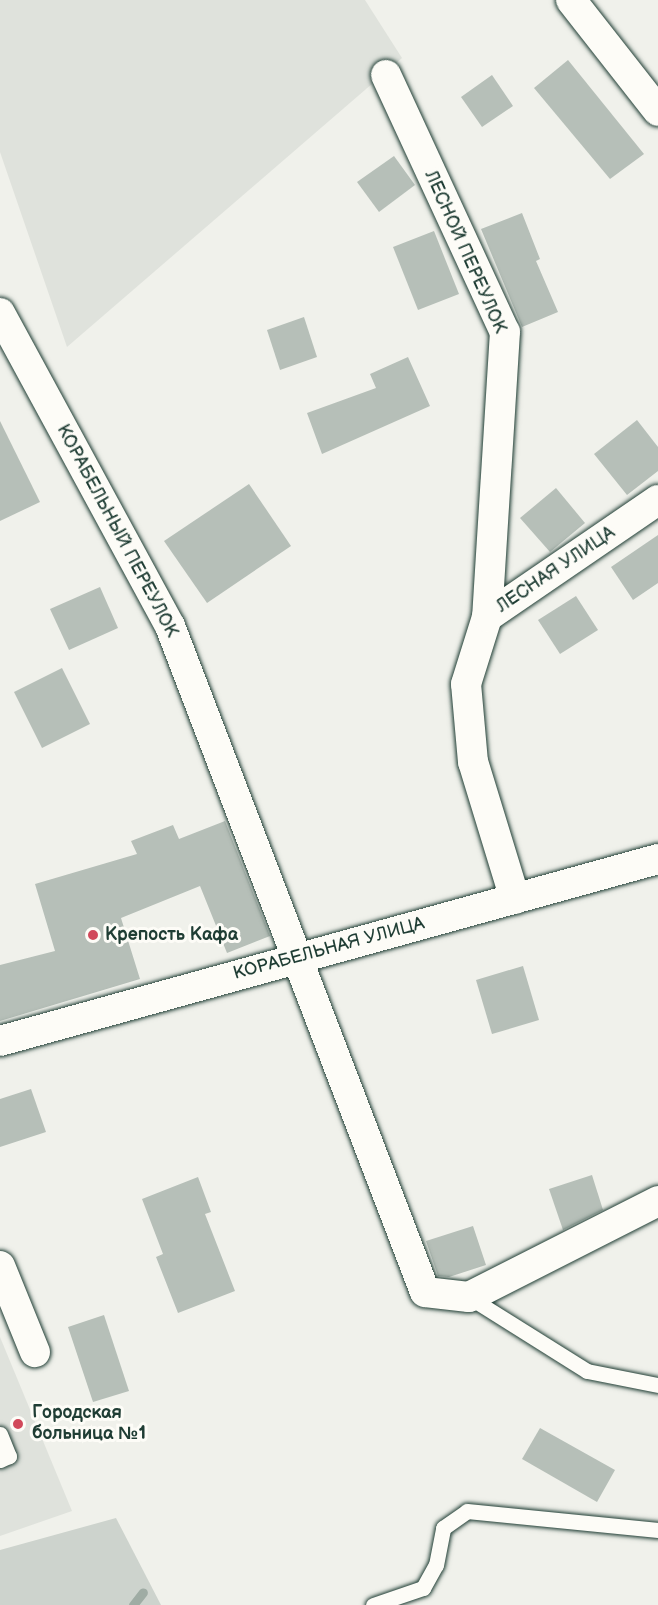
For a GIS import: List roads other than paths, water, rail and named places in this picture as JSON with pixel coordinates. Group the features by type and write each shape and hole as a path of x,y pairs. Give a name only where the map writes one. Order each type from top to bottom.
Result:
{"street":[{"path":"571,0 658,111"},
{"name":"ЛЕСНОЙ ПЕРЕУЛОК","path":"386,75 505,332 487,617"},
{"name":"КОРАБЕЛЬНЫЙ ПЕРЕУЛОК","path":"0,314 170,626 425,1292 469,1297"},
{"name":"ЛЕСНАЯ УЛИЦА","path":"516,899 473,762 466,684 487,617 658,500"},
{"name":"КОРАБЕЛЬНАЯ УЛИЦА","path":"0,1041 296,957 516,899 624,866 658,859"},
{"path":"624,866 658,871"},
{"path":"469,1297 658,1201"},
{"path":"0,1266 35,1352"}],"lane":[{"path":"469,1297 587,1371 658,1385"},
{"path":"0,1434 9,1456 0,1460"},
{"path":"373,1605 423,1588 436,1565 443,1528 467,1511 658,1530"}],"waterway":[{"path":"133,1605 143,1592"}],"place":[{"name":"Крепость Кафа","path":"93,935"},
{"name":"Городская больница №1","path":"18,1424"}]}
